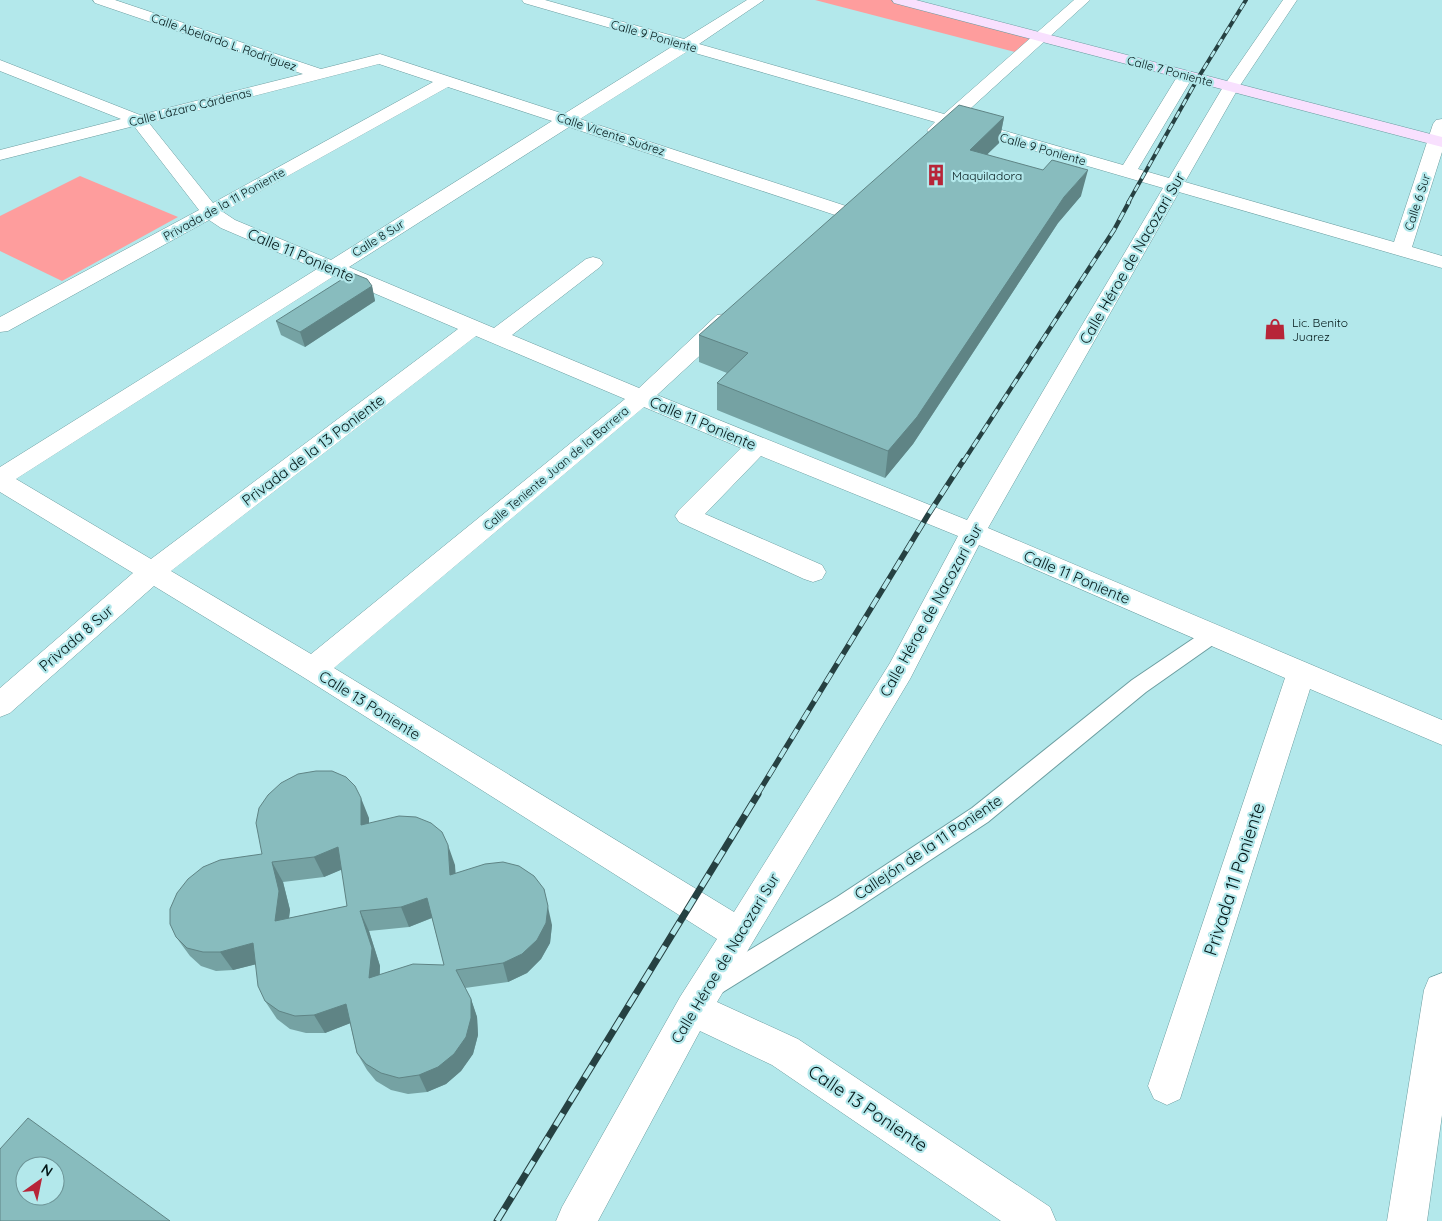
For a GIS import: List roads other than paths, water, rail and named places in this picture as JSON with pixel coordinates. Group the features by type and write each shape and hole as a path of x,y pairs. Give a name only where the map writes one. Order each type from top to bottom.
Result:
{"main road":[{"name":"Calle 7 Poniente","path":"899,0 920,3 1230,87 1440,136"}],"street":[{"name":"Calle Abelardo L. Rodríguez","path":"100,0 320,74"},
{"name":"Calle 9 Poniente","path":"530,0 1442,262"},
{"name":"Calle 8 Sur","path":"0,480 331,268 756,0"},
{"path":"917,146 1083,0"},
{"name":"Calle Héroe de Nacozari Sur","path":"576,1221 698,1000 900,670 973,532 1230,87 1290,0"},
{"name":"Calle Lázaro Cárdenas","path":"0,155 380,59"},
{"name":"Calle Vicente Suárez","path":"380,59 843,211"},
{"path":"0,65 138,120"},
{"path":"1127,173 1186,75"},
{"name":"Privada de la 11 Poniente","path":"0,326 447,81"},
{"name":"Calle 11 Poniente","path":"138,120 210,212 228,224 757,446 973,532 1442,733"},
{"name":"Calle 6 Sur","path":"1401,250 1440,136"},
{"path":"496,337 593,263"},
{"name":"Calle Teniente Juan de la Barrera","path":"313,670 641,398 742,304"},
{"name":"Privada de la 13 Poniente","path":"152,572 473,328"},
{"path":"757,446 688,516 813,572"},
{"name":"Calle 13 Poniente","path":"0,480 313,670 738,933"},
{"name":"Privada 8 Sur","path":"0,705 152,572"},
{"name":"Privada 11 Poniente","path":"1167,1086 1301,672"},
{"path":"1407,1221 1442,990"},
{"name":"Calle 13 Poniente","path":"698,1000 785,1052 1036,1221"}],"lane":[{"name":"Callejón de la 11 Poniente","path":"698,1000 980,815 1139,686 1213,635"}],"railway":[{"path":"1128,203 1198,78 1246,0"},
{"path":"963,462 1114,230 1129,202"},
{"path":"757,795 963,461"},
{"path":"497,1221 758,794"}],"place":[{"name":"Maquiladora","path":"936,175"},
{"name":"Lic. Benito Juarez","path":"1275,329"}]}
